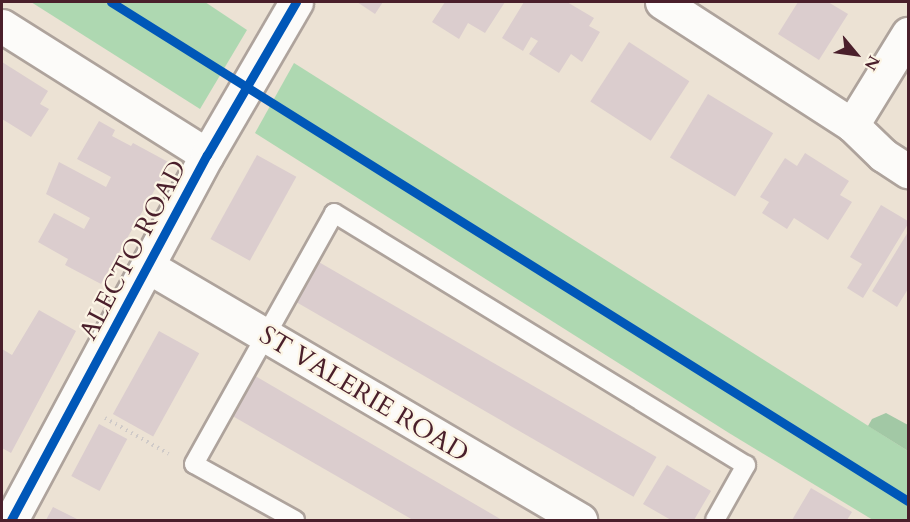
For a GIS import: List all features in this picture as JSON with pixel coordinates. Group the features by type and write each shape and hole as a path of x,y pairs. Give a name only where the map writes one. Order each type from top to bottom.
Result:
{"street":[{"name":"ALECTO ROAD","path":"11,520 149,267 207,155 297,2"},
{"path":"662,2 852,124 883,154 909,171"},
{"path":"2,26 207,155"},
{"path":"852,124 909,34"},
{"name":"ST VALERIE ROAD","path":"149,267 580,520"}],"lane":[{"path":"295,520 194,464 334,213 746,465 715,520"}],"path":[{"path":"76,401 185,464 194,464"}],"green space":[{"path":"31,2 205,2 247,30 200,109"},
{"path":"294,63 908,451 908,520 873,520 729,433 255,133"},
{"path":"886,413 908,425 908,451 868,426 872,419"}],"building":[{"path":"357,2 383,2 375,14"},
{"path":"445,2 505,2 485,33 468,23 459,39 432,22"},
{"path":"524,2 567,2 594,18 589,26 600,32 582,62 571,54 559,73 529,54 538,41 531,37 523,51 502,38"},
{"path":"798,2 828,2 848,14 819,60 778,34"},
{"path":"629,42 689,81 651,141 590,102"},
{"path":"2,62 48,91 40,104 49,109 31,137 2,119"},
{"path":"708,94 773,133 735,197 670,157"},
{"path":"99,121 115,130 112,136 131,146 133,143 170,163 101,284 65,265 68,259 38,242 54,213 84,229 90,218 46,194 59,162 106,187 111,177 77,159"},
{"path":"805,153 849,181 840,195 852,202 828,240 794,218 787,229 762,213 769,202 760,197 785,158 797,166"},
{"path":"257,155 296,177 250,261 210,239"},
{"path":"881,205 908,221 908,224 863,298 847,288 862,264 850,257"},
{"path":"908,232 908,289 897,307 872,291"},
{"path":"317,261 656,457 633,497 294,301"},
{"path":"39,310 76,331 11,453 2,448 2,349 12,355"},
{"path":"159,331 199,353 153,436 113,414"},
{"path":"252,374 502,520 413,520 229,414"},
{"path":"99,424 127,439 100,491 71,476"},
{"path":"667,465 711,491 694,520 671,520 643,504"},
{"path":"811,488 852,512 847,520 792,520"},
{"path":"53,507 79,520 46,520"}],"cycle path":[{"path":"111,2 908,501"},
{"path":"11,520 207,155 296,2"}]}
